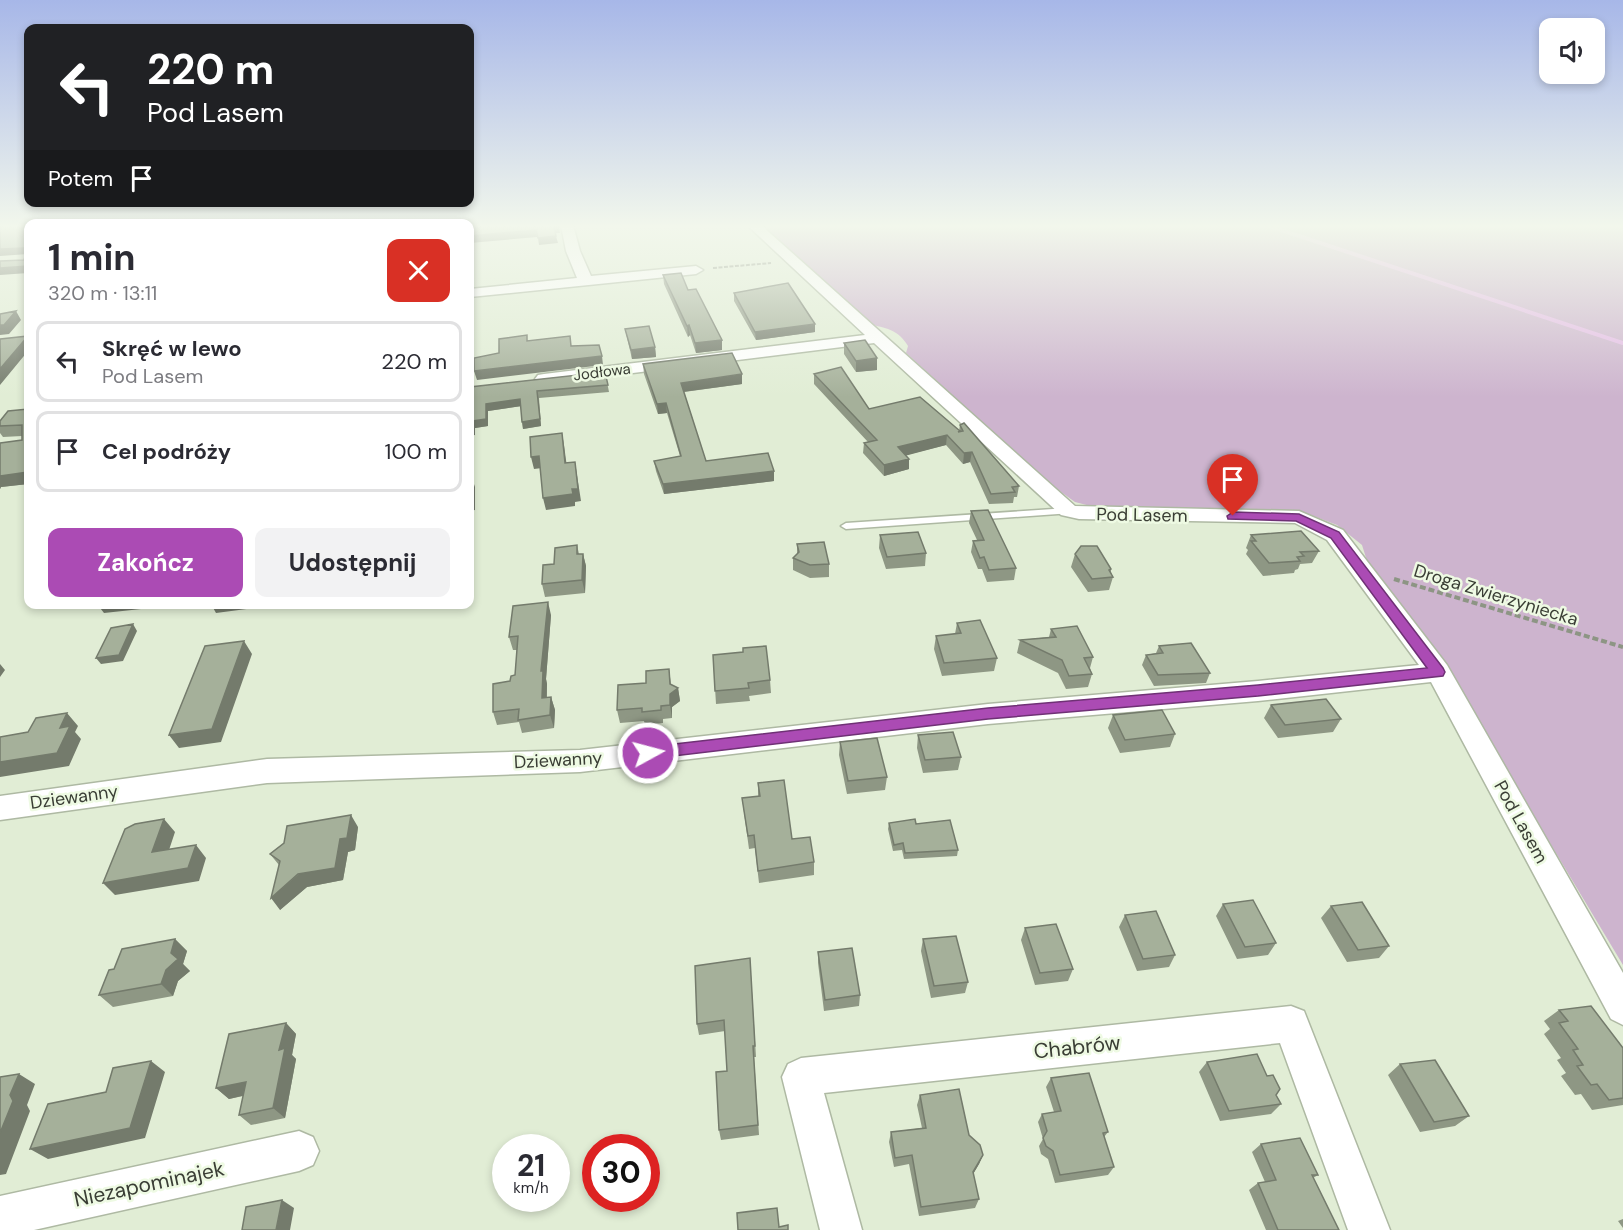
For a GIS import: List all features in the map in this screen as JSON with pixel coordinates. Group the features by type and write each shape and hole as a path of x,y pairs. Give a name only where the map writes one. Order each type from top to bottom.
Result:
{"street":[{"path":"474,293 572,282"},
{"path":"817,282 1068,511"},
{"name":"Jodłowa","path":"528,381 878,338"},
{"name":"Pod Lasem","path":"1068,511 1299,517 1335,535 1438,672 1623,1007"},
{"name":"Dziewanny","path":"0,808 267,771 580,761 988,714 1258,691 1438,672"},
{"name":"Chabrów","path":"841,1230 801,1077 1291,1023 1369,1230"},
{"name":"Niezapominajek","path":"0,1217 298,1151"}],"lane":[{"path":"846,526 1068,511"}],"path":[{"name":"Droga Zwierzyniecka","path":"1362,570 1623,647"}],"shaded area":[{"path":"825,282 1623,282 1623,965 1448,673 1368,564 1362,545 1337,525 1303,512 1102,509 1075,502 1054,487 906,353 908,346 901,337 888,329 872,325"}],"building":[{"path":"666,282 685,282 688,290 696,289 722,340 695,343 689,325 687,326"},
{"path":"788,283 815,324 755,332 734,293"},
{"path":"16,311 4,325 0,325 0,314"},
{"path":"649,326 655,347 631,350 625,329"},
{"path":"527,335 527,341 570,336 571,346 599,345 602,356 474,371 474,358 499,353 499,339"},
{"path":"24,336 24,341 0,369 0,339"},
{"path":"865,340 877,358 856,361 844,343"},
{"path":"732,353 742,374 681,383 706,461 768,453 774,471 663,484 654,461 681,456 666,403 657,404 643,364"},
{"path":"841,367 869,409 920,397 960,431 958,432 963,431 960,425 964,423 1019,486 1012,487 1015,492 991,494 972,452 964,453 947,435 898,447 909,459 884,465 864,443 877,440 814,374"},
{"path":"605,372 608,385 537,391 540,419 522,422 520,399 486,404 486,419 474,421 474,387"},
{"path":"24,409 24,473 0,476 0,443 22,440 22,425 0,426 0,421 8,411"},
{"path":"562,433 565,463 575,462 578,489 572,489 573,494 543,498 539,456 531,457 530,437"},
{"path":"988,510 1016,568 989,570 984,557 980,558 973,541 984,540 971,511"},
{"path":"1301,531 1319,551 1300,552 1304,556 1297,557 1300,561 1269,563 1251,541 1256,541 1251,535"},
{"path":"918,532 926,553 887,557 880,535"},
{"path":"824,542 829,564 810,565 793,558 799,552 797,544"},
{"path":"577,545 577,554 583,554 582,580 542,584 543,565 554,564 555,548"},
{"path":"1081,546 1097,546 1111,569 1109,570 1113,577 1092,579 1075,554"},
{"path":"548,602 541,671 543,671 542,698 551,697 550,715 518,720 519,709 493,712 493,684 510,681 511,676 515,675 518,636 509,637 513,606"},
{"path":"980,620 997,658 944,663 936,636 961,633 957,623"},
{"path":"133,624 119,655 96,658 111,628"},
{"path":"1077,626 1093,657 1084,658 1092,674 1069,676 1062,660 1020,640 1056,637 1051,629"},
{"path":"244,641 212,729 169,735 205,646"},
{"path":"1191,643 1210,673 1158,675 1146,655 1163,653 1159,646"},
{"path":"766,646 770,680 748,683 749,688 715,691 713,655 743,652 743,648"},
{"path":"669,669 670,684 678,688 670,694 670,705 661,706 661,710 642,712 642,708 617,710 618,685 646,683 646,671"},
{"path":"1326,699 1341,719 1285,725 1271,705"},
{"path":"1162,710 1175,734 1125,740 1113,715"},
{"path":"67,713 60,728 70,726 57,753 0,762 0,737 28,732 36,718"},
{"path":"953,732 961,757 925,760 918,735"},
{"path":"877,738 887,777 848,781 840,742"},
{"path":"784,780 792,839 810,837 814,862 758,871 754,835 748,836 742,798 760,796 758,783"},
{"path":"351,815 347,838 340,839 335,868 298,874 271,898 280,861 270,854 284,843 287,826"},
{"path":"164,819 152,852 196,845 188,868 103,883 125,829 135,824"},
{"path":"915,819 916,824 950,820 958,850 905,853 903,843 894,845 889,823"},
{"path":"1253,900 1276,943 1245,947 1223,904"},
{"path":"1362,902 1389,946 1358,950 1331,906"},
{"path":"1156,911 1175,955 1143,959 1125,915"},
{"path":"1056,924 1073,969 1040,973 1025,928"},
{"path":"956,936 968,982 934,986 923,939"},
{"path":"175,939 171,953 178,959 166,970 161,984 99,995 109,970 114,969 122,949"},
{"path":"852,948 860,995 825,1000 818,952"},
{"path":"750,958 758,1125 719,1130 716,1072 727,1071 724,1020 697,1024 695,966"},
{"path":"1591,1006 1623,1048 1623,1098 1609,1100 1597,1084 1591,1085 1577,1066 1583,1065 1573,1050 1578,1049 1559,1023 1568,1021 1559,1010"},
{"path":"286,1023 279,1050 285,1048 273,1108 239,1115 246,1082 216,1088 229,1034"},
{"path":"1257,1054 1267,1076 1273,1075 1280,1089 1276,1095 1281,1104 1229,1111 1207,1062"},
{"path":"1435,1060 1469,1116 1434,1122 1400,1064"},
{"path":"151,1061 130,1128 30,1149 48,1104 106,1092 113,1068"},
{"path":"1089,1073 1108,1132 1103,1133 1114,1167 1060,1175 1053,1151 1046,1146 1043,1138 1047,1131 1042,1114 1061,1111 1051,1078"},
{"path":"19,1074 10,1095 13,1101 0,1133 0,1077"},
{"path":"959,1089 969,1135 980,1145 983,1155 973,1172 979,1199 921,1207 912,1155 895,1158 891,1132 926,1128 920,1095"},
{"path":"1300,1138 1318,1175 1312,1175 1339,1230 1278,1230 1258,1183 1276,1180 1261,1144"},
{"path":"282,1200 276,1230 242,1230 246,1207"},
{"path":"777,1208 779,1227 788,1225 788,1230 738,1230 737,1213"}],"waterway":[{"path":"1440,282 1623,343"}],"route":[{"path":"648,753 988,714 1258,691 1438,672 1335,535 1299,517 1233,516"}]}
